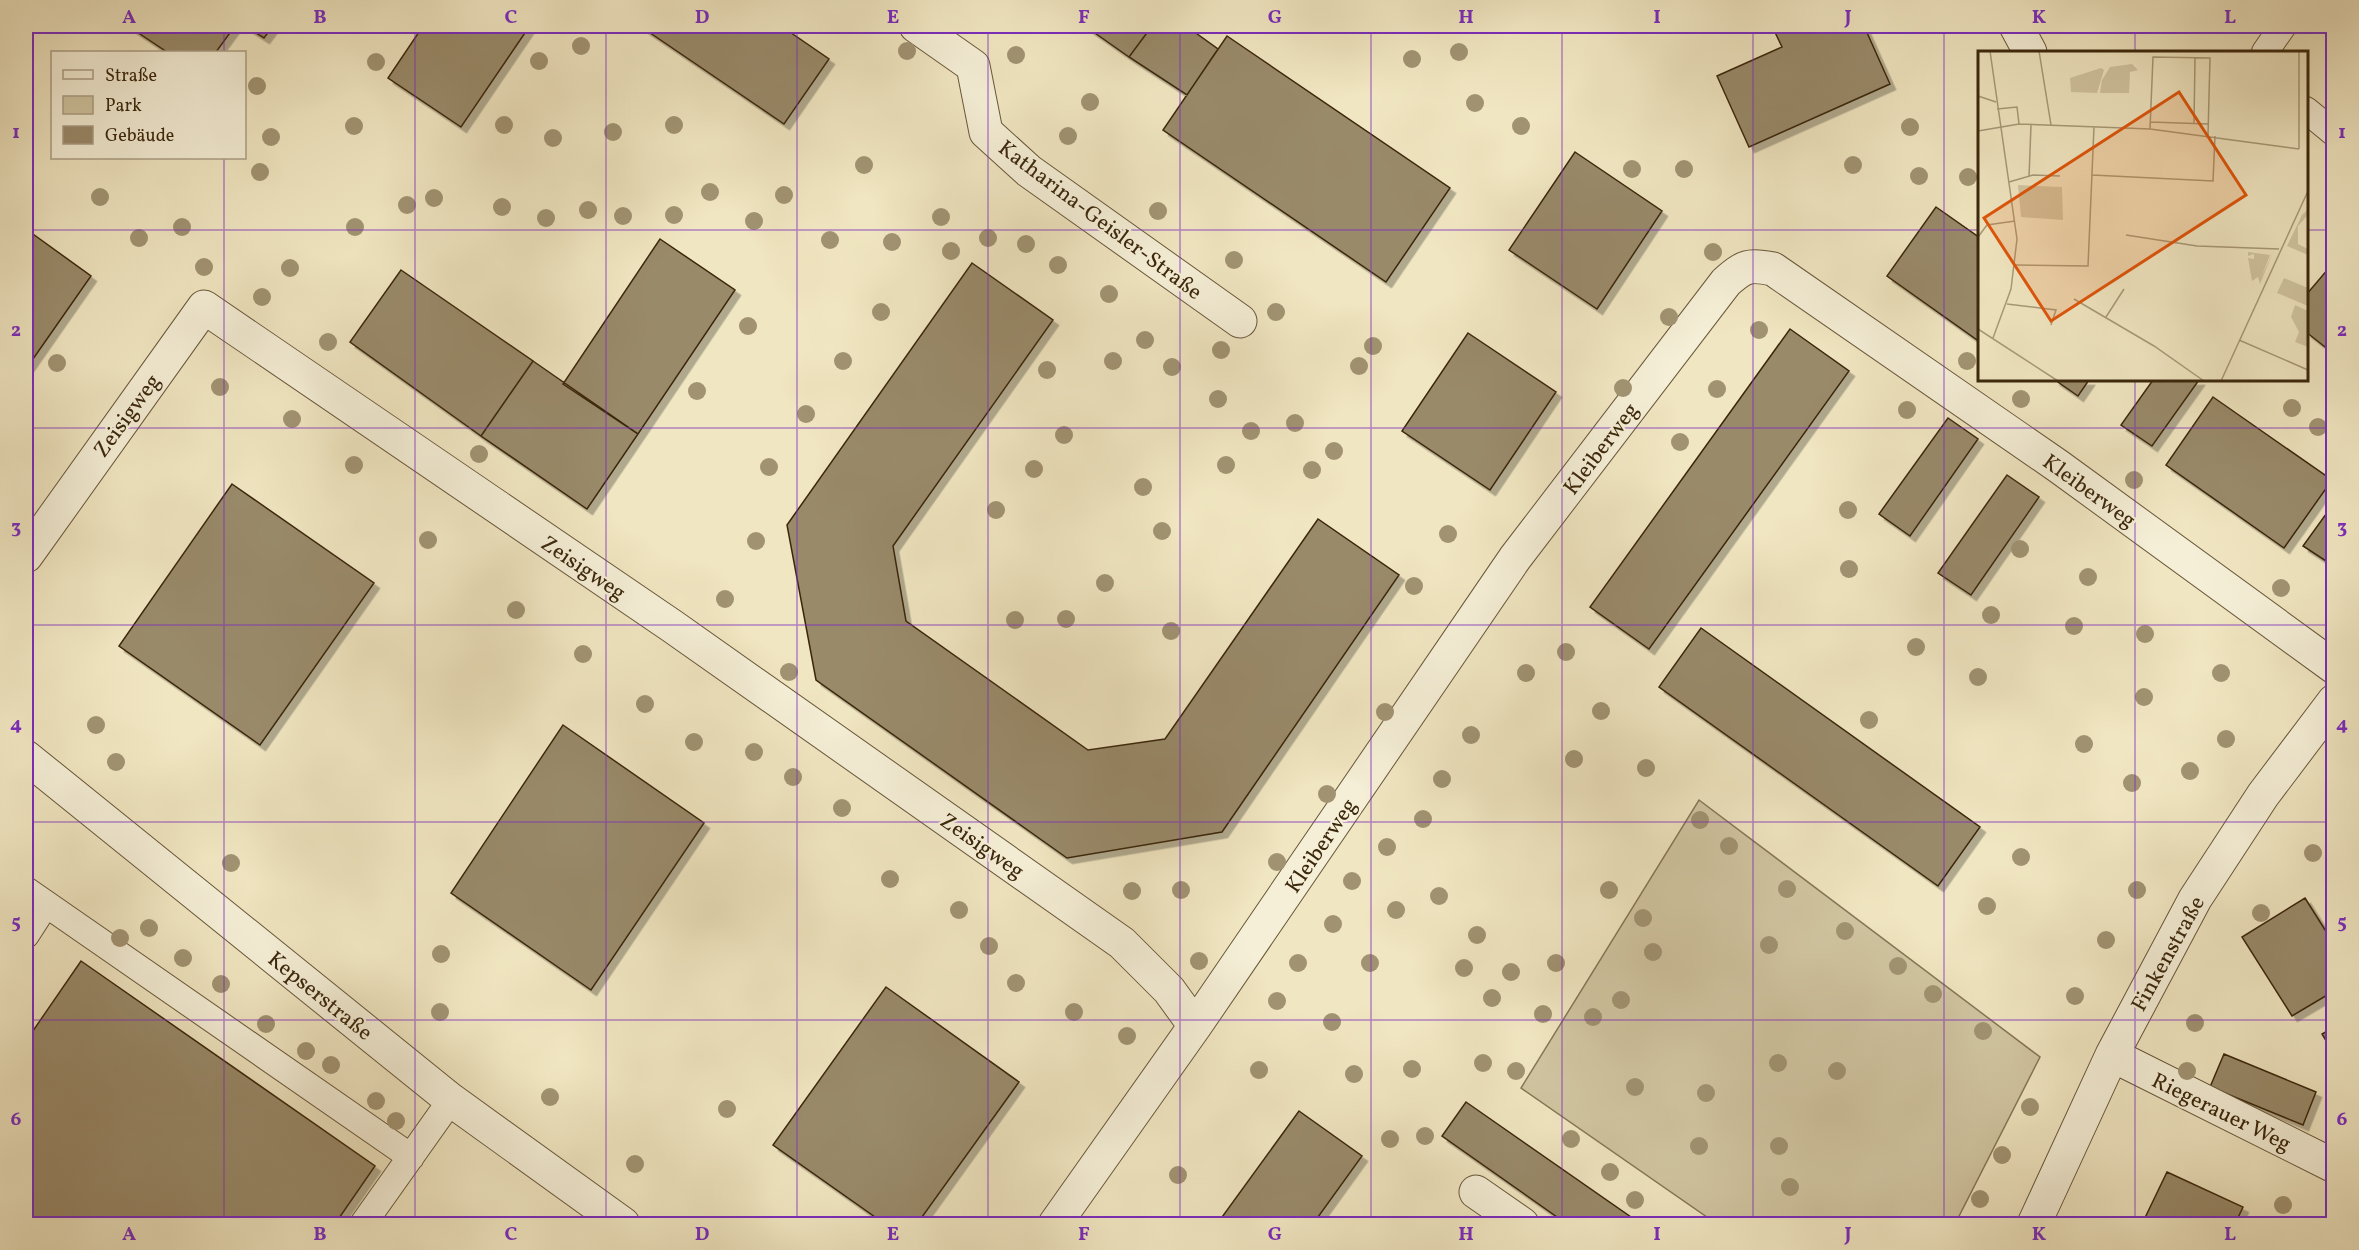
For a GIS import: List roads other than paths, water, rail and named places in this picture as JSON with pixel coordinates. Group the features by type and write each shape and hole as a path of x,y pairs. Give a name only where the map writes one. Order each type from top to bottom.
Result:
{"street":[{"name":"Katharina-Geisler-Straße","path":"916,26 973,66 986,132 1029,171 1240,321"},
{"path":"2016,26 2029,51"},
{"name":"Kleiberweg","path":"1055,1224 1195,1026 1515,558 1726,282 1741,269 1748,266 1773,269 2039,453 2334,668"},
{"name":"Zeisigweg","path":"26,556 204,307 672,626 1122,943 1169,990 1195,1026"},
{"name":"Finkenstraße","path":"2034,1224 2112,1055 2195,899 2263,795 2334,701"},
{"name":"Kepserstraße","path":"26,757 451,1100 624,1224"},
{"name":"Riegerauer Weg","path":"2112,1055 2334,1166"},
{"path":"1476,1192 1522,1224"}],"lane":[{"path":"2266,51 2283,26"},
{"path":"2308,111 2334,133"},
{"path":"26,890 411,1157"},
{"path":"26,935 46,904"},
{"path":"363,1224 451,1100"}]}
